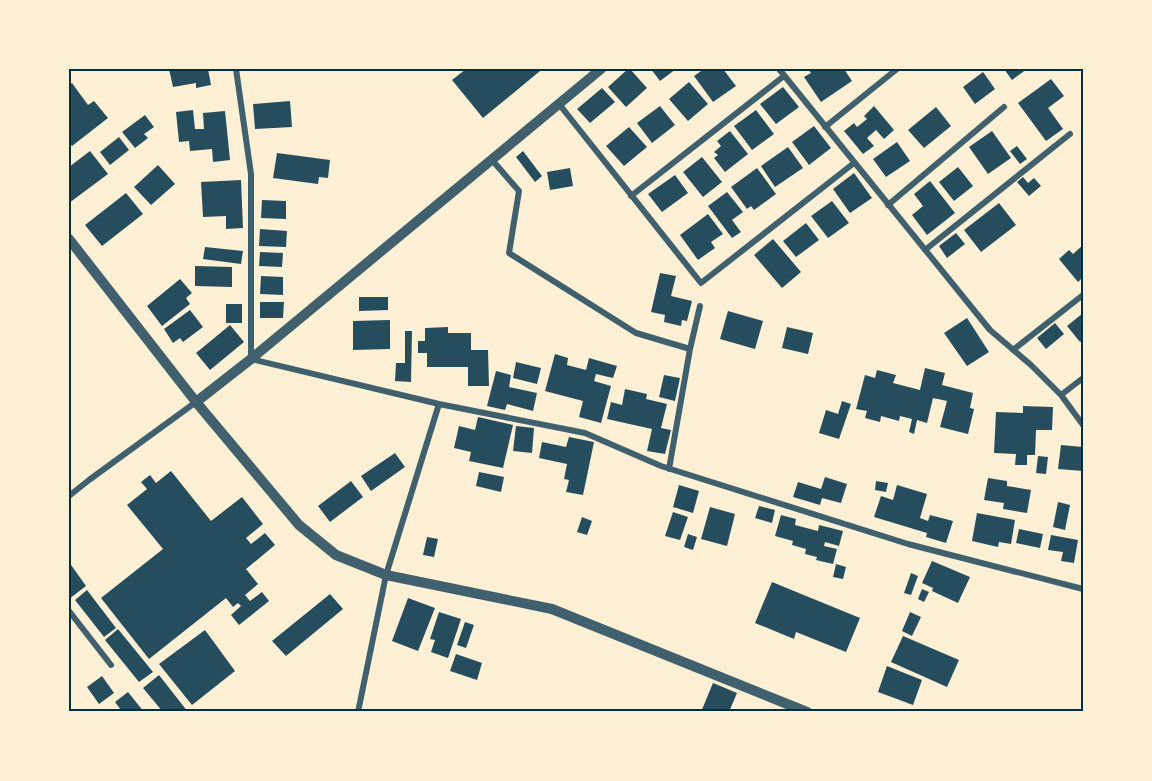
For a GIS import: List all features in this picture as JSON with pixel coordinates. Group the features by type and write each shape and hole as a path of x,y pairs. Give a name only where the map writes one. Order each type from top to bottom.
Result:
{"street":[{"path":"236,69 251,174 251,359"},
{"path":"69,496 251,359 601,69"},
{"path":"778,69 990,330 1031,365 1061,395 1083,425"},
{"path":"825,127 897,69"},
{"path":"631,196 784,75"},
{"path":"559,104 701,283 854,163"},
{"path":"888,205 1004,107"},
{"path":"925,250 1070,134"},
{"path":"492,160 519,191 509,253 636,333 690,349"},
{"path":"69,239 196,402 299,525 336,555 386,575 552,609 807,712"},
{"path":"1013,350 1083,295"},
{"path":"669,469 700,306"},
{"path":"251,359 439,405 585,433 669,469 908,544 1083,589"},
{"path":"1061,395 1083,378"},
{"path":"358,712 386,575 439,405"},
{"path":"69,611 111,665"}],"building":[{"path":"169,69 208,69 211,85 196,88 196,83 173,87"},
{"path":"466,69 538,69 540,71 483,118 452,80"},
{"path":"628,69 647,88 626,107 608,87"},
{"path":"651,69 676,69 660,81"},
{"path":"704,69 723,69 736,86 713,102 694,76"},
{"path":"808,69 844,69 852,81 821,102 804,77 811,73"},
{"path":"1004,69 1027,69 1012,80"},
{"path":"983,72 995,89 975,104 963,87"},
{"path":"1051,79 1064,96 1048,108 1063,129 1046,141 1018,103"},
{"path":"689,82 708,104 688,121 669,99"},
{"path":"72,83 88,105 94,101 108,118 72,146 69,142 69,85"},
{"path":"783,87 799,107 776,124 760,104"},
{"path":"602,88 615,102 590,123 577,109"},
{"path":"290,101 292,127 255,129 253,104"},
{"path":"660,106 675,125 652,143 637,123"},
{"path":"874,106 894,130 884,139 876,130 867,138 874,146 863,154 844,131 854,123 857,127 867,119 864,116"},
{"path":"936,107 951,126 924,148 908,130"},
{"path":"193,110 195,129 204,129 203,113 225,111 230,160 213,162 212,149 190,151 189,141 179,142 176,112"},
{"path":"756,110 774,134 752,150 734,126"},
{"path":"145,115 154,127 144,134 148,138 135,148 122,132"},
{"path":"814,126 831,148 809,165 792,142"},
{"path":"629,127 647,147 624,166 606,146"},
{"path":"730,131 748,154 725,172 714,158 718,155 714,152 721,146 717,141"},
{"path":"992,131 1011,158 988,174 969,147"},
{"path":"119,137 129,150 110,165 100,152"},
{"path":"897,142 910,161 886,177 873,159"},
{"path":"1017,146 1027,159 1020,164 1010,151"},
{"path":"788,147 803,168 775,187 761,166"},
{"path":"90,151 108,174 69,203 69,167"},
{"path":"523,151 542,176 535,182 516,157"},
{"path":"277,153 330,160 328,178 319,177 318,184 273,178"},
{"path":"702,157 722,182 703,197 683,172"},
{"path":"158,165 175,184 151,205 134,187"},
{"path":"958,167 973,186 954,201 939,182"},
{"path":"570,168 573,186 550,190 547,172"},
{"path":"757,168 776,194 754,210 751,206 747,209 731,187"},
{"path":"854,173 872,198 850,213 833,189"},
{"path":"675,175 688,193 662,212 648,194"},
{"path":"1023,177 1028,183 1034,178 1041,186 1029,196 1017,182"},
{"path":"241,180 243,228 226,229 226,216 203,217 201,182"},
{"path":"930,181 955,213 927,235 912,215 923,206 914,194"},
{"path":"727,192 743,212 732,220 741,232 732,238 708,206"},
{"path":"126,193 143,214 102,246 85,225"},
{"path":"262,200 286,201 286,219 261,218"},
{"path":"832,201 849,223 828,238 811,216"},
{"path":"999,203 1016,225 981,252 964,230"},
{"path":"708,214 723,234 711,242 715,248 698,260 680,235"},
{"path":"806,223 819,240 796,257 783,241"},
{"path":"260,229 287,231 286,247 259,246"},
{"path":"956,233 965,244 947,258 939,246"},
{"path":"773,239 801,272 782,288 754,255"},
{"path":"1083,245 1083,277 1078,282 1059,259 1069,250 1073,254"},
{"path":"205,247 243,251 241,264 203,259"},
{"path":"260,252 283,253 282,267 259,266"},
{"path":"195,266 232,267 232,287 195,286"},
{"path":"660,273 676,276 671,296 692,301 687,321 682,320 681,326 664,322 665,315 651,312"},
{"path":"261,276 283,277 283,295 260,294"},
{"path":"180,279 192,293 186,298 190,304 162,326 147,306"},
{"path":"359,297 388,297 388,310 359,311"},
{"path":"260,302 284,302 283,318 260,318"},
{"path":"226,304 242,304 242,323 226,323"},
{"path":"190,310 203,327 183,342 180,338 173,343 164,329"},
{"path":"728,311 763,321 755,349 720,339"},
{"path":"1083,313 1083,340 1080,342 1067,326"},
{"path":"967,318 989,352 967,366 944,333"},
{"path":"390,320 390,349 353,350 353,321"},
{"path":"1055,323 1064,334 1046,349 1037,338"},
{"path":"230,325 244,342 210,370 196,353"},
{"path":"448,327 448,333 471,333 471,350 488,350 489,386 468,386 468,367 427,367 427,353 418,353 418,341 425,341 425,328"},
{"path":"787,327 813,333 808,354 782,348"},
{"path":"405,331 412,331 411,382 395,381 396,363 405,363"},
{"path":"555,354 568,358 567,365 586,370 589,358 617,366 613,378 596,374 594,381 611,386 601,423 579,417 583,401 545,391"},
{"path":"516,362 541,368 537,384 513,378"},
{"path":"925,368 945,373 942,385 973,393 970,408 974,409 968,434 940,427 947,401 933,398 927,423 917,420 914,434 909,432 912,419 900,416 899,421 881,416 880,422 865,418 867,411 856,409 865,375 875,378 877,370 896,375 893,383 920,390"},
{"path":"496,371 511,375 509,387 537,393 533,411 507,404 505,410 487,406"},
{"path":"664,375 680,378 675,401 659,397"},
{"path":"625,389 647,394 646,399 667,404 661,428 671,430 665,454 647,451 652,429 607,419 611,402 622,405"},
{"path":"842,401 851,404 839,439 819,433 826,410 838,414"},
{"path":"1023,406 1053,407 1052,430 1036,430 1035,455 1027,455 1027,465 1015,465 1016,454 994,453 996,412 1023,413"},
{"path":"478,417 513,425 503,468 469,461 471,452 454,448 459,426 475,430"},
{"path":"516,426 534,428 532,453 513,451"},
{"path":"569,437 594,442 583,495 566,492 569,480 564,479 567,464 539,458 542,442 566,447"},
{"path":"1061,445 1083,447 1083,471 1058,469"},
{"path":"395,453 405,467 371,491 361,476"},
{"path":"1038,456 1048,457 1046,474 1036,473"},
{"path":"171,471 211,521 242,497 263,524 246,538 251,544 265,533 275,545 246,569 258,584 245,595 250,601 262,592 269,601 239,625 231,615 241,606 238,603 233,607 226,598 149,659 101,598 163,549 127,505 147,489 141,482 150,475 156,483"},
{"path":"479,472 504,477 501,492 476,486"},
{"path":"825,477 847,484 841,503 822,498 820,505 793,497 798,482 821,489"},
{"path":"988,478 1007,481 1007,486 1031,490 1027,513 1003,509 1004,503 984,500"},
{"path":"351,481 363,497 330,522 318,506"},
{"path":"876,481 888,483 886,492 875,490"},
{"path":"679,485 699,491 693,513 673,507"},
{"path":"897,485 927,494 920,518 928,521 930,515 953,521 946,543 926,537 927,533 874,517 881,496 893,500"},
{"path":"1058,502 1070,505 1065,530 1053,527"},
{"path":"759,506 775,510 772,523 755,518"},
{"path":"710,507 735,514 727,546 701,539"},
{"path":"673,512 688,517 680,540 665,536"},
{"path":"977,513 1015,520 1011,544 999,542 998,547 972,541"},
{"path":"781,515 796,519 795,525 818,531 819,525 843,531 839,546 825,542 824,546 837,549 833,564 816,560 817,557 805,554 806,549 792,545 793,541 775,536"},
{"path":"582,517 592,521 587,535 577,532"},
{"path":"1019,529 1043,534 1040,548 1016,543"},
{"path":"688,534 697,537 693,550 684,547"},
{"path":"1051,535 1078,540 1074,563 1061,561 1063,552 1048,550"},
{"path":"427,537 438,539 434,557 423,555"},
{"path":"932,561 970,577 958,603 932,591 933,588 922,583"},
{"path":"69,562 86,586 69,599"},
{"path":"836,564 846,567 843,579 833,577"},
{"path":"911,573 918,576 911,595 904,593"},
{"path":"772,582 860,618 846,652 796,632 794,639 755,623"},
{"path":"922,589 929,592 924,602 918,599"},
{"path":"87,590 116,628 104,637 75,600"},
{"path":"330,594 343,609 286,656 272,641"},
{"path":"408,598 435,608 418,651 392,641"},
{"path":"439,612 461,619 448,658 431,652 435,640 430,639"},
{"path":"910,612 921,617 912,636 902,631"},
{"path":"465,622 474,625 466,648 457,645"},
{"path":"118,629 153,672 139,682 105,640"},
{"path":"205,630 235,671 192,705 159,664"},
{"path":"903,636 959,660 947,687 891,662"},
{"path":"456,654 482,663 477,680 450,671"},
{"path":"887,666 922,680 913,705 878,692"},
{"path":"159,675 188,712 163,712 143,688"},
{"path":"102,676 114,693 99,704 87,687"},
{"path":"713,683 737,693 729,712 701,712"},
{"path":"128,692 144,712 119,712 121,710 115,702"}]}
